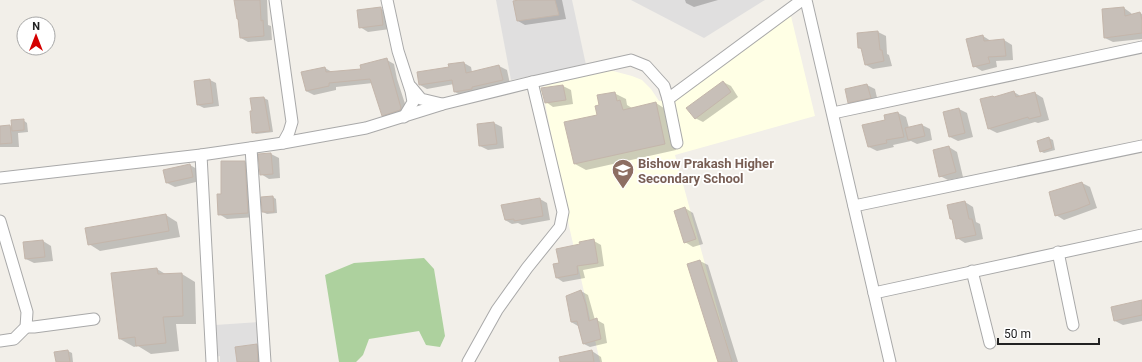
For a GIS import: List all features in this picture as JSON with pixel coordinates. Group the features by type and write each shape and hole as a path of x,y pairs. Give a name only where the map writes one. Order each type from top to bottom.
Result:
{"street":[{"path":"275,0 292,122 283,143"},
{"path":"387,0 398,51 413,102 404,117"},
{"path":"668,99 802,0"},
{"path":"806,0 890,362"},
{"path":"833,113 1142,47"},
{"path":"0,178 202,155 283,143 366,128 443,104 631,60 646,66 664,86 678,143"},
{"path":"468,362 497,310 560,226 562,221 563,212 532,82"},
{"path":"409,85 421,99 443,104"},
{"path":"854,206 1142,146"},
{"path":"251,148 265,362"},
{"path":"202,155 212,362"},
{"path":"0,221 27,312 26,326 14,339 0,341"},
{"path":"874,293 1142,235"},
{"path":"1058,252 1073,325"},
{"path":"972,271 990,344"},
{"path":"26,326 34,327 94,319"}],"shaded area":[{"path":"496,0 572,0 586,65 511,80"},
{"path":"631,0 765,0 704,38"},
{"name":"Bishow Prakash Higher Secondary School","path":"790,12 815,116 675,155 732,362 600,362 569,226 545,103 540,88 598,67 642,80 651,89 659,101 668,99"},
{"path":"259,322 261,362 220,362 220,356 216,357 215,325"}],"green space":[{"path":"424,258 434,269 445,336 440,347 426,345 419,331 369,339 363,355 356,362 339,362 325,275 354,263"}],"building":[{"path":"234,0 260,0 261,21 263,20 264,36 240,38"},
{"path":"555,0 559,15 517,21 513,1"},
{"path":"381,7 383,25 359,28 357,10"},
{"path":"1124,7 1125,16 1140,12 1142,20 1142,33 1104,38 1102,9"},
{"path":"878,31 880,50 882,50 884,61 865,65 861,48 858,48 857,33"},
{"path":"983,35 984,41 1004,39 1006,56 988,57 990,63 973,67 966,39"},
{"path":"387,58 401,108 400,110 382,116 370,79 329,83 329,86 306,91 301,72 325,67 326,72 361,69 360,65"},
{"path":"464,62 466,73 499,65 503,80 472,87 472,89 454,92 452,80 419,85 417,72 449,67 448,64"},
{"path":"210,79 213,103 197,105 194,81"},
{"path":"723,81 731,92 695,119 686,108"},
{"path":"867,84 871,98 848,103 845,89"},
{"path":"563,85 566,100 545,103 541,88"},
{"path":"1014,91 1016,97 1035,92 1041,116 1029,119 1028,117 988,129 980,99 994,97"},
{"path":"615,92 617,101 620,100 623,110 656,102 665,144 574,164 564,122 597,115 595,106 599,105 597,95"},
{"path":"264,97 270,131 252,133 250,111 252,111 250,98"},
{"path":"959,108 965,133 949,137 943,112"},
{"path":"898,112 904,137 886,140 887,143 868,147 862,125 885,120 884,115"},
{"path":"24,119 24,130 12,131 11,120"},
{"path":"494,122 497,144 479,146 477,124"},
{"path":"922,124 925,136 908,140 905,128"},
{"path":"10,125 12,143 0,144 0,126"},
{"path":"1049,137 1052,148 1040,152 1037,141"},
{"path":"949,146 956,172 939,177 933,150"},
{"path":"271,153 273,174 260,175 258,154"},
{"path":"221,161 245,161 248,213 218,215 217,194 221,194"},
{"path":"190,164 193,177 166,183 163,170"},
{"path":"1082,182 1090,204 1055,216 1049,192"},
{"path":"273,196 274,212 262,212 261,197"},
{"path":"540,198 543,216 514,221 514,219 505,220 501,205"},
{"path":"965,201 969,219 972,219 976,235 956,239 952,219 950,219 947,205"},
{"path":"685,207 696,239 684,243 674,211"},
{"path":"166,214 169,231 88,245 85,228"},
{"path":"594,239 598,263 577,266 578,274 556,278 553,264 559,263 556,249 580,244 579,242"},
{"path":"43,240 45,257 25,259 23,242"},
{"path":"700,260 732,362 718,362 687,264"},
{"path":"157,268 158,274 182,273 183,316 163,317 166,343 136,346 135,337 119,339 111,273"},
{"path":"581,290 589,321 597,318 601,339 583,344 577,321 571,322 566,296"},
{"path":"1142,300 1142,315 1114,321 1111,307"},
{"path":"257,344 258,362 237,362 235,347"},
{"path":"68,350 70,362 56,362 54,352"},
{"path":"592,350 594,362 560,362 559,357"}],"place":[{"name":"Bishow Prakash Higher Secondary School","path":"623,190"}]}
